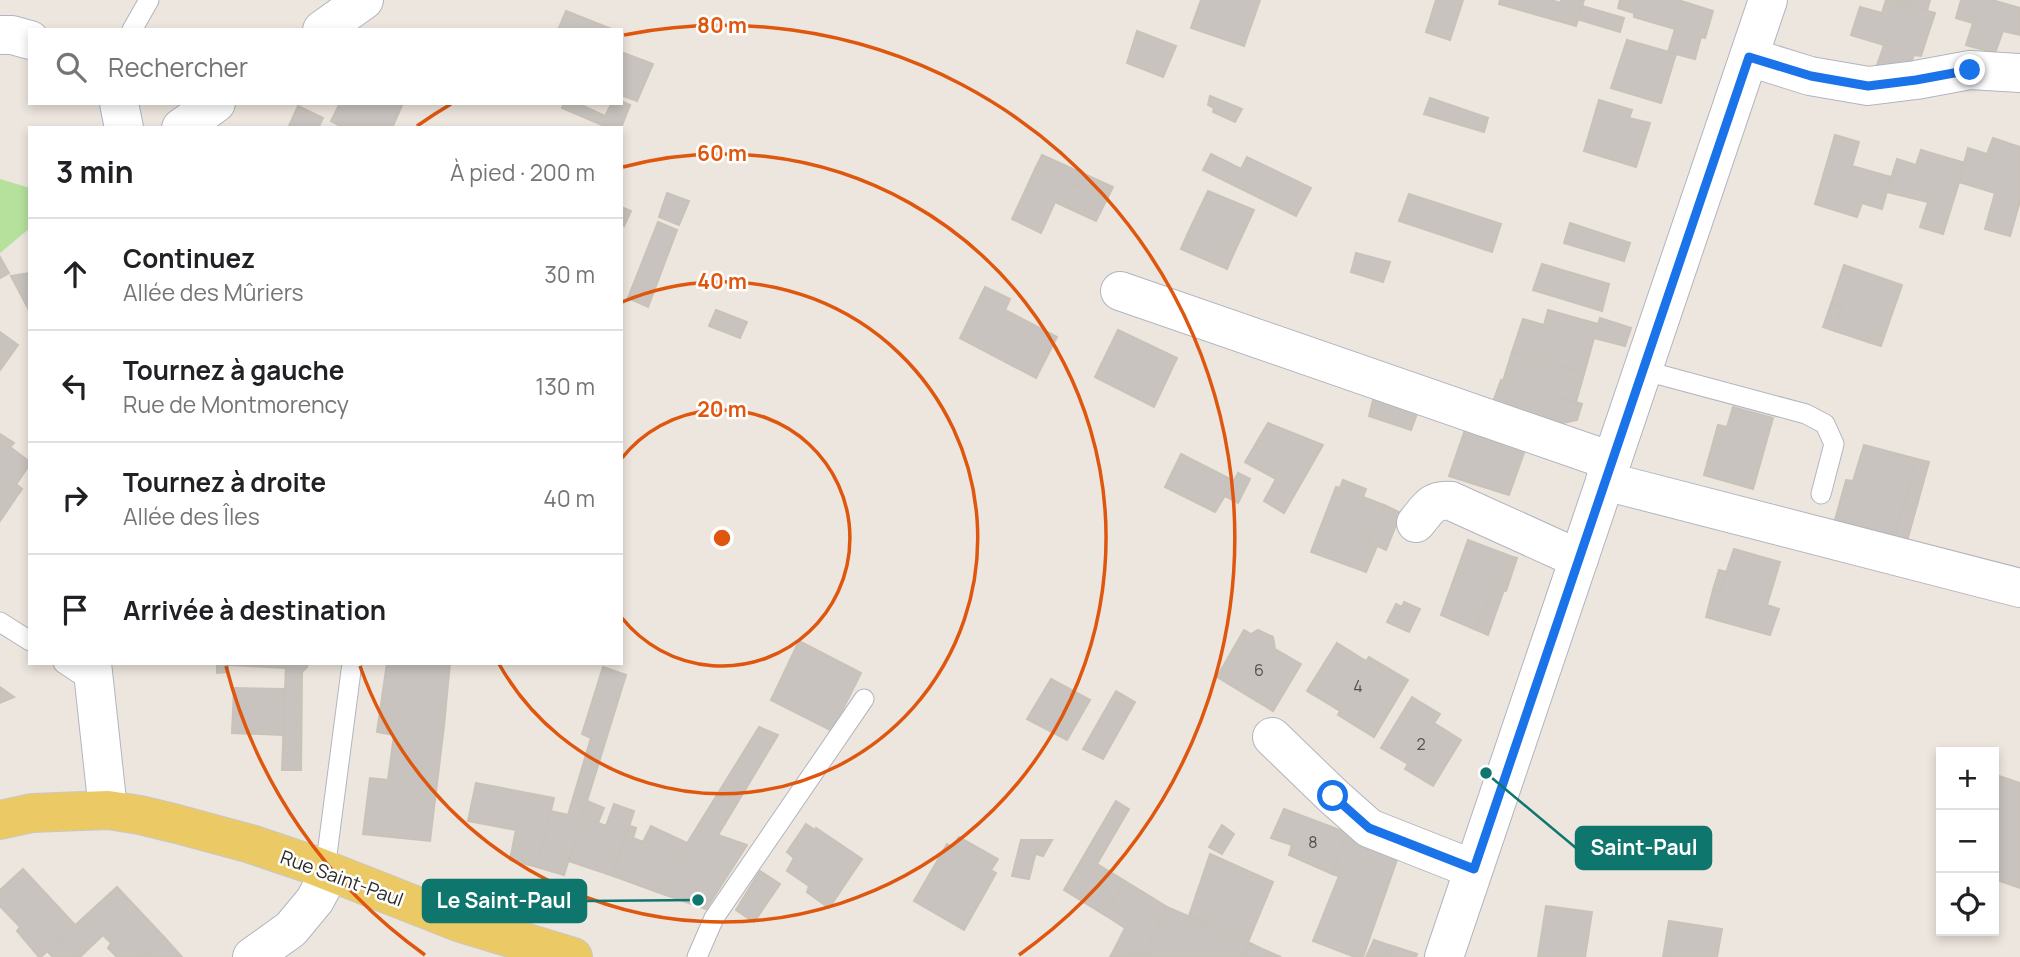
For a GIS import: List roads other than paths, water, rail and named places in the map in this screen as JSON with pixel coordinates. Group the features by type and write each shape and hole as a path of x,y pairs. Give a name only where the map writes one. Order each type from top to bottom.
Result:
{"main road":[{"name":"Rue Saint-Paul","path":"0,820 32,813 108,810 140,815 251,844 458,922 573,957"}],"street":[{"path":"325,28 364,0"},
{"path":"1444,957 1768,0"},
{"path":"0,35 28,39"},
{"path":"1749,57 1811,76 1868,86 1970,70 2020,73"},
{"path":"119,105 124,126"},
{"path":"184,126 213,105"},
{"path":"1120,291 1608,471 2020,588"},
{"path":"1416,523 1432,503 1451,501 1579,559"},
{"path":"83,670 108,810"},
{"path":"1272,737 1369,828 1474,869"},
{"path":"252,957 291,929 315,900 328,871"}],"lane":[{"path":"133,28 149,0"},
{"path":"1642,370 1806,414 1825,424 1834,444 1821,494"},
{"path":"0,622 28,640"},
{"path":"328,871 352,665"},
{"path":"697,957 714,918 864,699"}],"place":[{"name":"Saint-Paul","path":"1486,773"},
{"name":"Le Saint-Paul","path":"698,900"}]}
